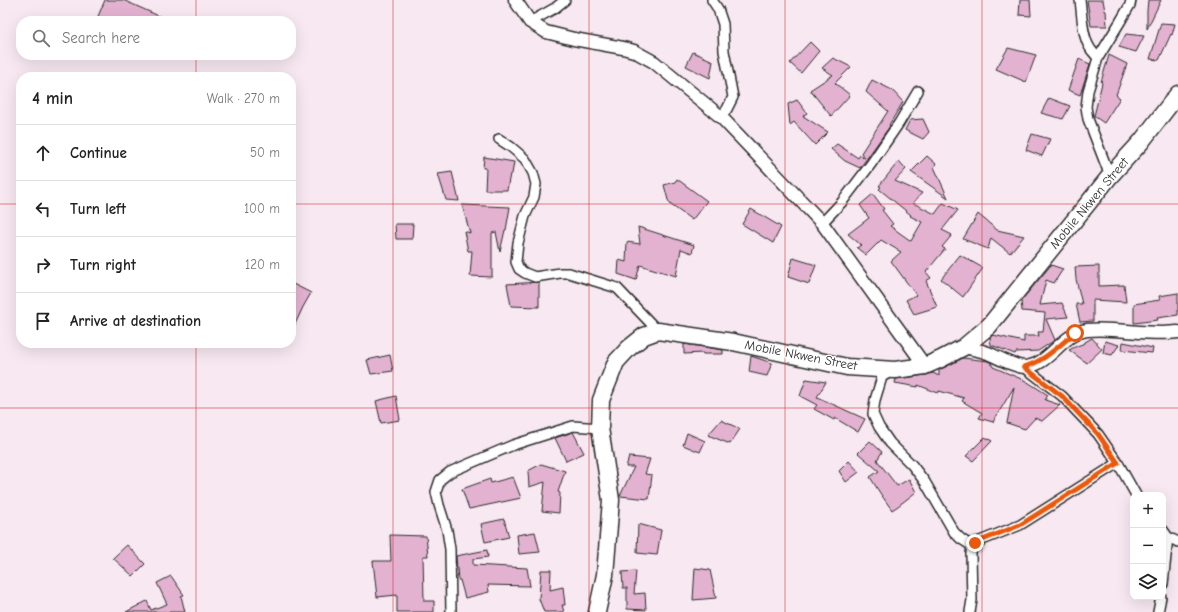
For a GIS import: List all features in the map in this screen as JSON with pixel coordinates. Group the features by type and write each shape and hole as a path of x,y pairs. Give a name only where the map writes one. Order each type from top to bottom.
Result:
{"highway":[{"name":"Mobile Nkwen Street","path":"597,612 605,575 611,500 600,428 601,400 616,362 629,348 644,336 658,332 733,342 848,367 895,370 925,366 941,359 964,347 989,326 1110,176 1141,142 1178,94"}],"street":[{"path":"515,0 530,22 546,32 634,52 654,62 721,117 822,223 925,366"},
{"path":"530,22 555,8 565,0"},
{"path":"712,0 718,9 724,24 724,51 733,97 721,117"},
{"path":"1080,0 1086,39 1089,47 1098,58"},
{"path":"1110,176 1088,119 1086,107 1088,91 1098,58 1130,5 1131,0"},
{"path":"822,223 842,202 871,164 899,123 918,91"},
{"path":"499,139 525,159 536,184 534,197 525,216 518,243 516,262 519,269 535,277 560,272 569,273 617,288 658,332"},
{"path":"1024,367 1044,359 1075,333 1086,330 1112,330 1157,334 1178,332"},
{"path":"964,347 986,352 1024,367 1062,396 1098,434 1118,463 1134,492"},
{"path":"895,370 882,377 875,400 873,414 879,427 890,443 912,465 925,482 954,532 961,539 972,546"},
{"path":"451,612 450,549 447,530 438,505 436,492 440,480 450,472 513,446 573,426 600,428"},
{"path":"970,612 972,600 972,546 975,543 1020,525 1118,463"},
{"path":"1166,533 1178,542"},
{"path":"1158,612 1160,600"}],"building":[{"path":"105,0 123,0 159,16 98,16"},
{"path":"1020,0 1030,0 1031,16 1019,15"},
{"path":"1087,0 1103,0 1106,11 1107,26 1091,26"},
{"path":"1148,0 1161,0 1147,29 1147,11"},
{"path":"1161,23 1175,24 1172,35 1171,34 1159,60 1150,59"},
{"path":"1126,34 1144,36 1136,52 1119,47"},
{"path":"810,42 819,51 801,73 790,63"},
{"path":"1008,48 1036,55 1026,82 996,69"},
{"path":"693,52 713,61 710,78 686,66"},
{"path":"1109,55 1127,64 1116,95 1120,98 1104,123 1094,116 1101,82"},
{"path":"833,58 851,67 835,83 850,95 831,116 810,90 833,75 822,68"},
{"path":"1079,59 1090,64 1080,95 1068,90"},
{"path":"872,80 892,90 903,102 889,125 890,126 860,168 845,161 831,149 837,144 858,158 860,155 865,158 861,153 888,111 866,92"},
{"path":"1049,98 1070,106 1063,119 1041,113"},
{"path":"797,100 807,113 803,116 828,132 815,145 794,122 790,125 788,104"},
{"path":"923,119 929,132 923,139 905,130 910,120"},
{"path":"1032,134 1050,139 1042,156 1026,150"},
{"path":"927,156 936,164 934,167 948,198 911,172"},
{"path":"484,157 514,162 507,190 485,190 486,168 483,168"},
{"path":"899,161 906,169 895,181 922,193 913,203 935,214 943,203 958,210 942,230 952,235 942,247 945,249 926,272 931,278 926,281 937,307 914,314 906,300 916,295 891,261 901,252 881,240 866,255 857,248 861,245 848,234 869,218 860,205 873,194 884,209 882,210 893,224 890,226 911,241 922,222 910,216 911,215 879,189 881,187 879,186"},
{"path":"452,172 459,201 446,200 438,174"},
{"path":"677,179 707,201 692,220 671,205 668,200 664,185 675,182"},
{"path":"462,205 510,207 500,252 496,232 492,233 492,277 470,276 472,251 468,251 464,231 470,233"},
{"path":"751,209 781,227 773,243 742,224"},
{"path":"978,214 997,230 1024,236 1010,253 991,238 988,249 963,239"},
{"path":"395,224 413,224 412,239 396,239"},
{"path":"638,227 694,245 692,253 681,249 676,276 640,265 636,280 618,274 619,260 626,262 627,242 640,244"},
{"path":"960,255 983,268 963,297 941,279"},
{"path":"793,258 816,265 809,284 788,277"},
{"path":"1051,265 1063,269 1054,283 1046,280 1040,305 1062,303 1068,317 1046,319 1055,340 1038,351 1016,352 1015,354 991,345 990,338 993,335 1024,342 1024,336 1039,336 1038,332 1043,332 1045,313 1022,311 1021,301"},
{"path":"1099,266 1099,286 1124,285 1126,302 1093,300 1093,321 1080,322 1076,304 1082,304 1076,279 1075,267"},
{"path":"539,282 539,307 511,306 507,284"},
{"path":"296,286 311,293 296,322"},
{"path":"1178,293 1178,315 1157,318 1158,320 1134,323 1134,304 1160,300 1159,296"},
{"path":"1092,338 1102,349 1087,363 1069,350 1085,343"},
{"path":"1105,341 1119,345 1112,355 1103,353"},
{"path":"1123,342 1153,348 1152,353 1122,350"},
{"path":"684,344 723,350 723,354 684,354"},
{"path":"390,355 393,371 371,374 367,360"},
{"path":"751,356 772,363 767,376 749,372"},
{"path":"963,358 988,361 993,367 1026,381 1048,395 1045,400 1060,405 1042,421 1035,418 1025,429 1007,423 1014,387 993,422 979,418 982,413 962,401 964,398 939,391 938,393 918,385 918,387 895,383 896,379 933,373 939,376 939,370"},
{"path":"806,379 826,382 817,397 865,419 858,432 835,418 834,420 814,409 817,405 800,396"},
{"path":"396,396 400,420 381,423 376,401"},
{"path":"721,420 740,429 730,444 708,435"},
{"path":"573,432 584,453 566,461 555,438"},
{"path":"687,433 705,441 700,452 683,445"},
{"path":"985,437 992,441 973,461 966,456"},
{"path":"870,441 882,452 877,460 897,486 909,479 916,492 892,510 870,477 879,471 858,453"},
{"path":"629,457 650,459 645,474 652,475 649,499 620,496 634,467 626,467"},
{"path":"849,461 859,472 846,482 839,471"},
{"path":"541,464 565,471 558,492 560,493 559,513 542,511 545,482 529,487 528,471"},
{"path":"513,477 521,498 469,509 462,489 490,479 491,483"},
{"path":"504,519 509,537 485,542 481,524"},
{"path":"638,524 661,530 657,555 637,553"},
{"path":"535,532 540,552 519,554 517,535"},
{"path":"390,535 426,536 428,556 423,556 424,601 434,601 434,612 397,612 397,595 377,597 373,561 391,561"},
{"path":"127,545 145,564 133,576 113,558"},
{"path":"487,550 488,557 473,559 473,565 527,568 530,586 488,585 489,592 465,598 460,580 458,580 456,556"},
{"path":"695,568 710,570 716,598 693,600"},
{"path":"541,570 551,570 550,590 563,587 565,605 562,605 564,612 544,612 539,599"},
{"path":"636,571 634,594 645,593 646,610 627,609 627,588 623,588 622,572"},
{"path":"171,576 184,595 181,596 185,612 126,612 147,601 151,610 167,604 157,583"}],"route":[{"path":"975,543 1020,525 1118,463 1098,434 1062,396 1024,367 1044,359 1075,333"}]}
